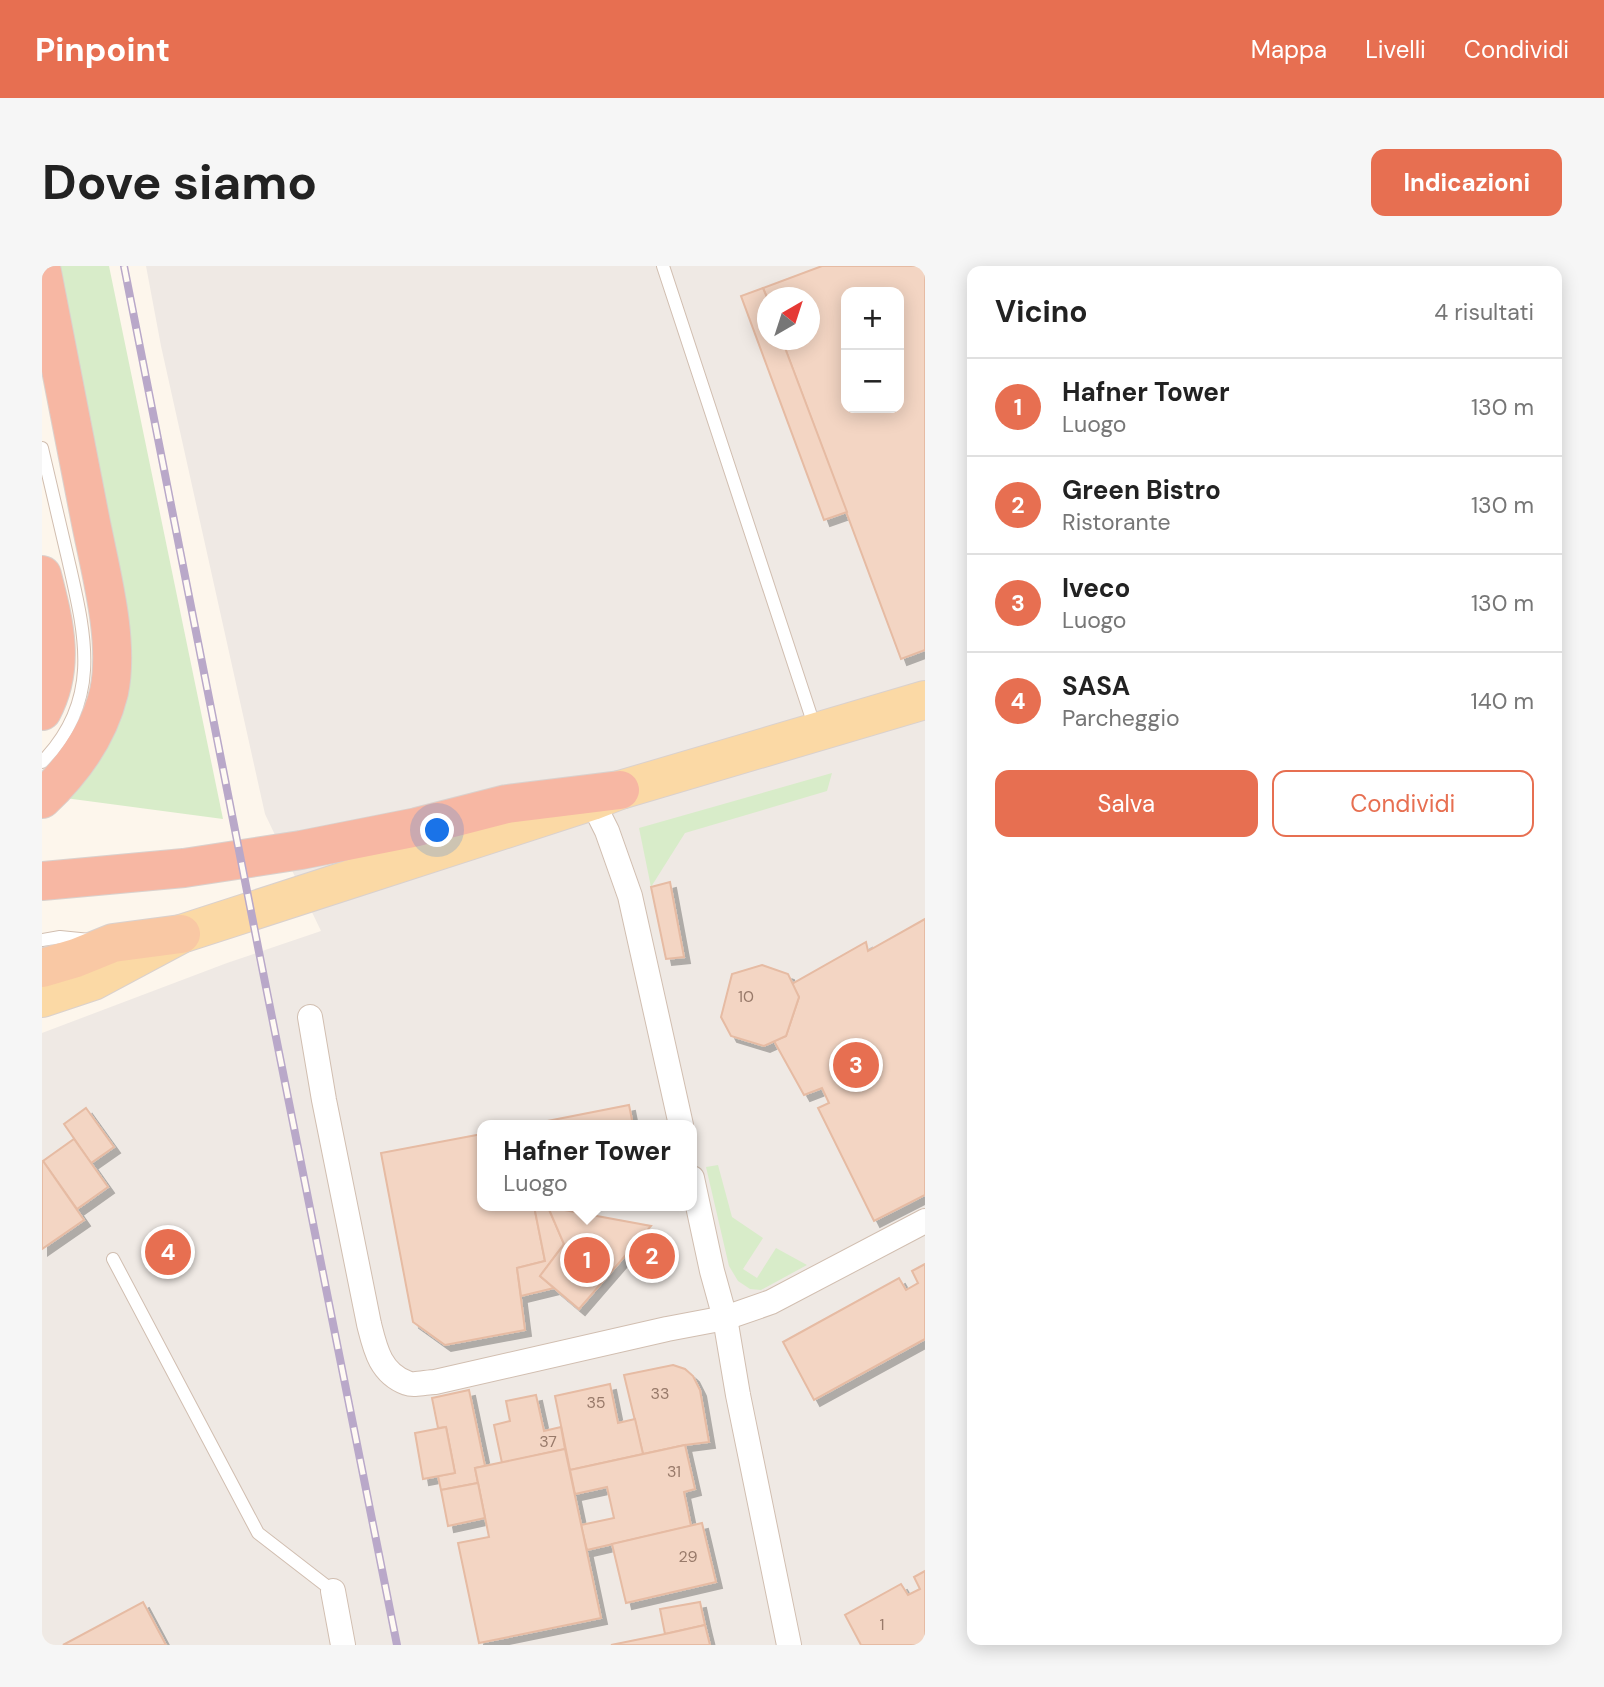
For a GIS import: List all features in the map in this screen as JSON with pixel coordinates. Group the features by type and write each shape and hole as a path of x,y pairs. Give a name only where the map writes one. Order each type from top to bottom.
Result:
{"highway":[{"path":"42,272 103,586 112,652 112,673 94,732 71,767 42,799"},
{"path":"42,575 51,612 56,669 51,691 42,711"},
{"path":"42,881 184,868 300,850 417,827 507,804 606,796"},
{"path":"59,963 113,943 181,934"}],"main road":[{"path":"42,998 93,981 181,934 606,796 925,700"}],"street":[{"path":"606,796 607,831 630,896 680,1120"},
{"path":"310,1017 324,1100 377,1356 389,1372 408,1384 435,1381 726,1318 771,1302 925,1221"},
{"path":"697,1201 712,1271 726,1318 738,1395 789,1645"},
{"path":"333,1591 343,1645"}],"lane":[{"path":"663,266 816,731"},
{"path":"42,448 81,617 85,660 84,681 75,714 53,751 42,762"},
{"path":"42,940 60,937 113,943"},
{"path":"113,1259 258,1533 333,1591"}],"shaded area":[{"path":"146,266 925,266 925,1645 42,1645 42,1033 227,963 321,931 265,814 161,346"}],"green space":[{"path":"55,266 109,266 223,819 65,798 106,734"},
{"path":"832,773 827,791 685,833 651,887 639,828"},
{"path":"718,1165 732,1217 763,1238 743,1269 757,1278 776,1248 807,1265 761,1290 750,1289 738,1281 729,1266 706,1167"}],"building":[{"path":"822,266 925,266 925,650 901,659 786,350 820,350 820,287 766,287"},
{"path":"757,290 757,339 741,296"},
{"path":"761,350 786,350 847,512 824,520"},
{"path":"670,882 684,957 666,959 651,887"},
{"path":"925,919 925,1195 874,1221 818,1108 829,1103 822,1088 804,1095 774,1041 786,1036 799,997 792,984 866,942 868,951"},
{"path":"762,965 788,974 799,997 786,1036 764,1046 731,1036 721,1017 732,974"},
{"path":"629,1105 632,1120 552,1120"},
{"path":"86,1108 114,1147 91,1163 64,1124"},
{"path":"477,1135 477,1211 535,1211 545,1261 517,1268 525,1330 445,1345 413,1322 381,1153"},
{"path":"74,1139 108,1187 77,1209 43,1161"},
{"path":"42,1162 84,1220 42,1249"},
{"path":"535,1211 550,1211 564,1244 540,1276 554,1288 521,1296 517,1268 545,1261"},
{"path":"550,1211 570,1211 651,1226 579,1309 540,1276 564,1244"},
{"path":"925,1264 925,1339 814,1400 783,1342 899,1278 906,1290 918,1283 912,1271"},
{"path":"673,1365 685,1369 693,1376 700,1390 709,1442 643,1454 624,1375"},
{"path":"610,1384 618,1423 635,1419 643,1454 570,1470 555,1396"},
{"path":"469,1390 485,1466 475,1468 478,1483 441,1490 438,1476 455,1473 446,1427 438,1428 432,1398"},
{"path":"536,1395 544,1431 561,1427 565,1449 502,1463 494,1425 510,1421 506,1401"},
{"path":"446,1427 455,1473 423,1479 415,1433"},
{"path":"685,1445 695,1489 684,1492 691,1526 587,1550 581,1525 614,1518 607,1487 575,1494 570,1470"},
{"path":"565,1449 601,1618 479,1643 458,1543 489,1537 475,1468"},
{"path":"478,1483 485,1518 448,1526 441,1490"},
{"path":"702,1523 716,1582 626,1603 612,1544"},
{"path":"925,1571 925,1645 861,1645 845,1615 901,1584 908,1595 920,1589 914,1577"},
{"path":"143,1602 166,1645 63,1645"},
{"path":"700,1602 705,1625 665,1634 660,1609"},
{"path":"705,1625 710,1645 611,1645 665,1634"}],"railway":[{"path":"124,266 397,1645"}],"place":[{"name":"Iveco","path":"856,1065"},
{"name":"SASA","path":"168,1252"},
{"name":"Green Bistro","path":"652,1256"},
{"name":"Hafner Tower","path":"587,1260"}]}
